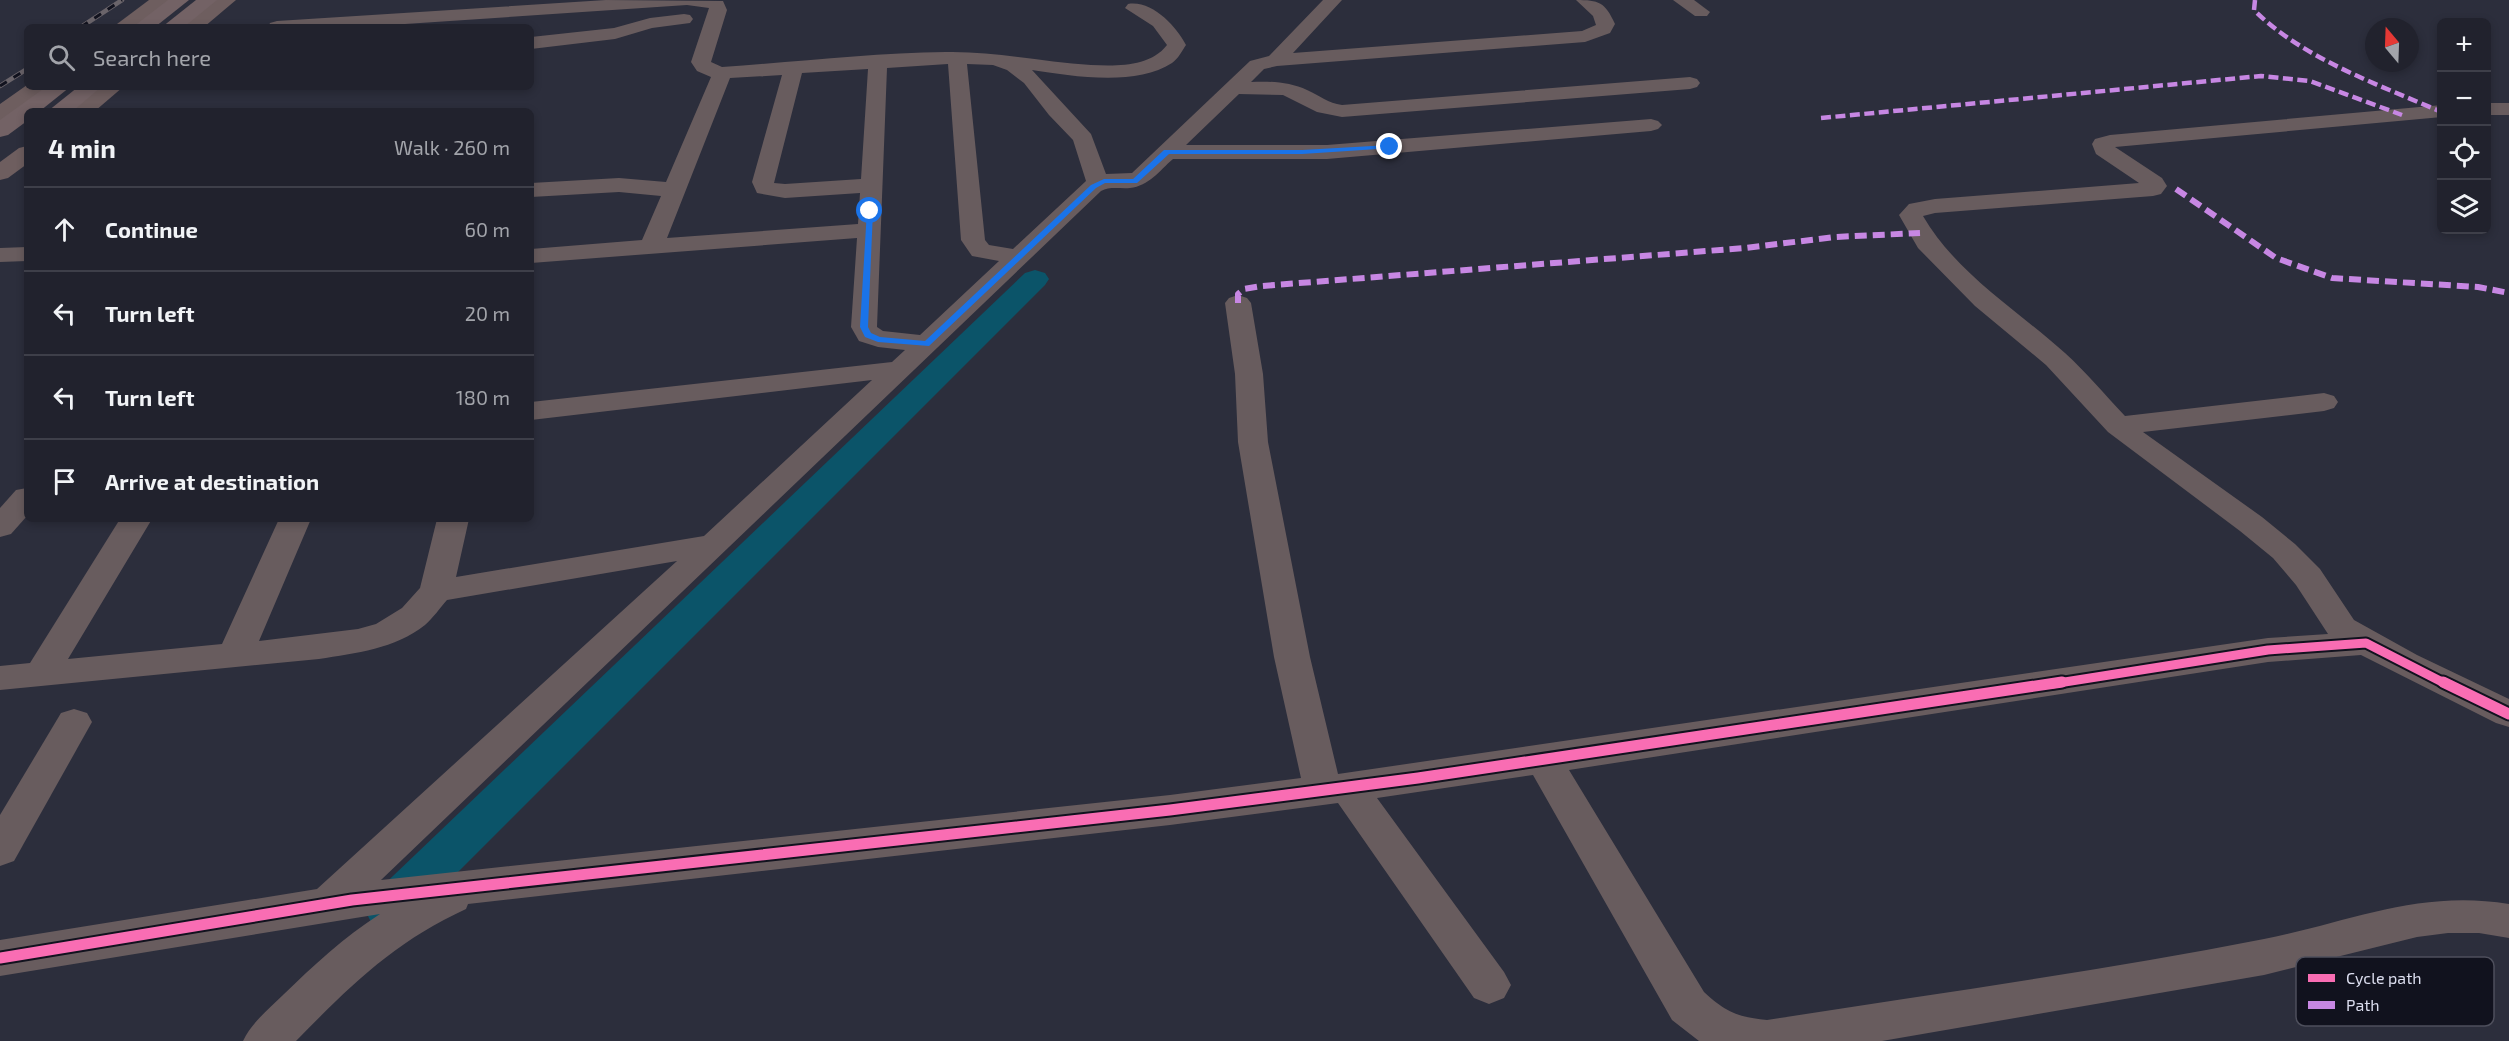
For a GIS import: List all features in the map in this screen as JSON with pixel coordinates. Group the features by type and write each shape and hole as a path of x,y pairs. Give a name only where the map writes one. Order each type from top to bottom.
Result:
{"highway":[{"path":"147,24 180,0"},
{"path":"176,24 208,0"},
{"path":"31,108 56,90"},
{"path":"63,108 87,90"},
{"path":"0,130 24,113"},
{"path":"0,154 24,137"}],"street":[{"path":"127,24 161,0"},
{"path":"196,24 227,0"},
{"path":"323,24 687,0 712,2 717,5 718,10 701,62 703,67 710,71 957,58 995,59 1106,72 1142,67 1161,61 1174,52 1177,45 1164,25 1155,17 1134,8"},
{"path":"1276,60 1333,0"},
{"path":"340,902 713,545 1019,257 1112,182 1140,178 1257,65 1276,60 1585,36 1603,29 1606,24 1601,13 1585,0"},
{"path":"1682,0 1701,12"},
{"path":"534,43 615,33 663,21 715,18"},
{"path":"957,58 973,240 981,251 1019,257"},
{"path":"995,59 1014,66 1031,79 1056,111 1083,139 1112,182"},
{"path":"878,62 864,327 868,335 878,339 927,344"},
{"path":"794,67 763,182 765,188 785,191 871,185"},
{"path":"1395,88 1666,70"},
{"path":"651,247 722,72"},
{"path":"1292,91 1326,110 1342,111 1690,83"},
{"path":"1233,88 1292,91 1335,90"},
{"path":"0,114 34,90"},
{"path":"86,108 109,90"},
{"path":"1525,96 1558,133"},
{"path":"2491,109 2509,109"},
{"path":"2437,111 2110,141 2103,144 2104,149 2154,183 2153,189 1917,209 1911,215 1927,243 1984,301 2056,359 2118,426 2284,551 2308,577 2342,628 2405,664 2509,714"},
{"path":"1167,152 1327,152 1652,126"},
{"path":"0,173 24,155"},
{"path":"534,190 603,185 674,190"},
{"path":"534,256 869,230"},
{"path":"0,255 24,254"},
{"path":"1238,303 1248,375 1253,442 1292,657 1335,788 1489,985"},
{"path":"534,411 900,369"},
{"path":"2118,426 2324,402"},
{"path":"0,527 24,500"},
{"path":"41,674 134,522"},
{"path":"235,655 295,522"},
{"path":"0,678 329,645 388,633 414,615 436,591 452,522"},
{"path":"436,591 713,545"},
{"path":"0,958 340,902 1159,811 1543,759 2268,650 2366,643"},
{"path":"0,850 74,722"},
{"path":"1543,759 1688,1006 1707,1024 1733,1036 1767,1040 2245,960 2434,917 2481,917 2509,921"},
{"path":"266,1041 308,1000 385,932 458,889"}],"waterway":[{"path":"389,910 1035,279"}],"railway":[{"path":"86,24 122,0"},
{"path":"0,86 24,71"}],"marked path":[{"path":"2255,0 2254,10 2272,28 2348,72 2437,110"},
{"path":"1821,118 2261,76 2310,81 2402,115"},
{"path":"2176,189 2276,258 2332,278 2478,287 2509,293"},
{"path":"1238,303 1238,294 1244,289 1262,286 1745,248 1835,237 1920,233"}],"cycle path":[{"path":"0,958 352,900 1170,810 1418,778 2268,650 2366,643 2509,714"}],"route":[{"path":"870,211 864,327 868,335 878,339 927,344 1093,186 1104,181 1135,182 1167,152 1302,152 1390,147"}]}
